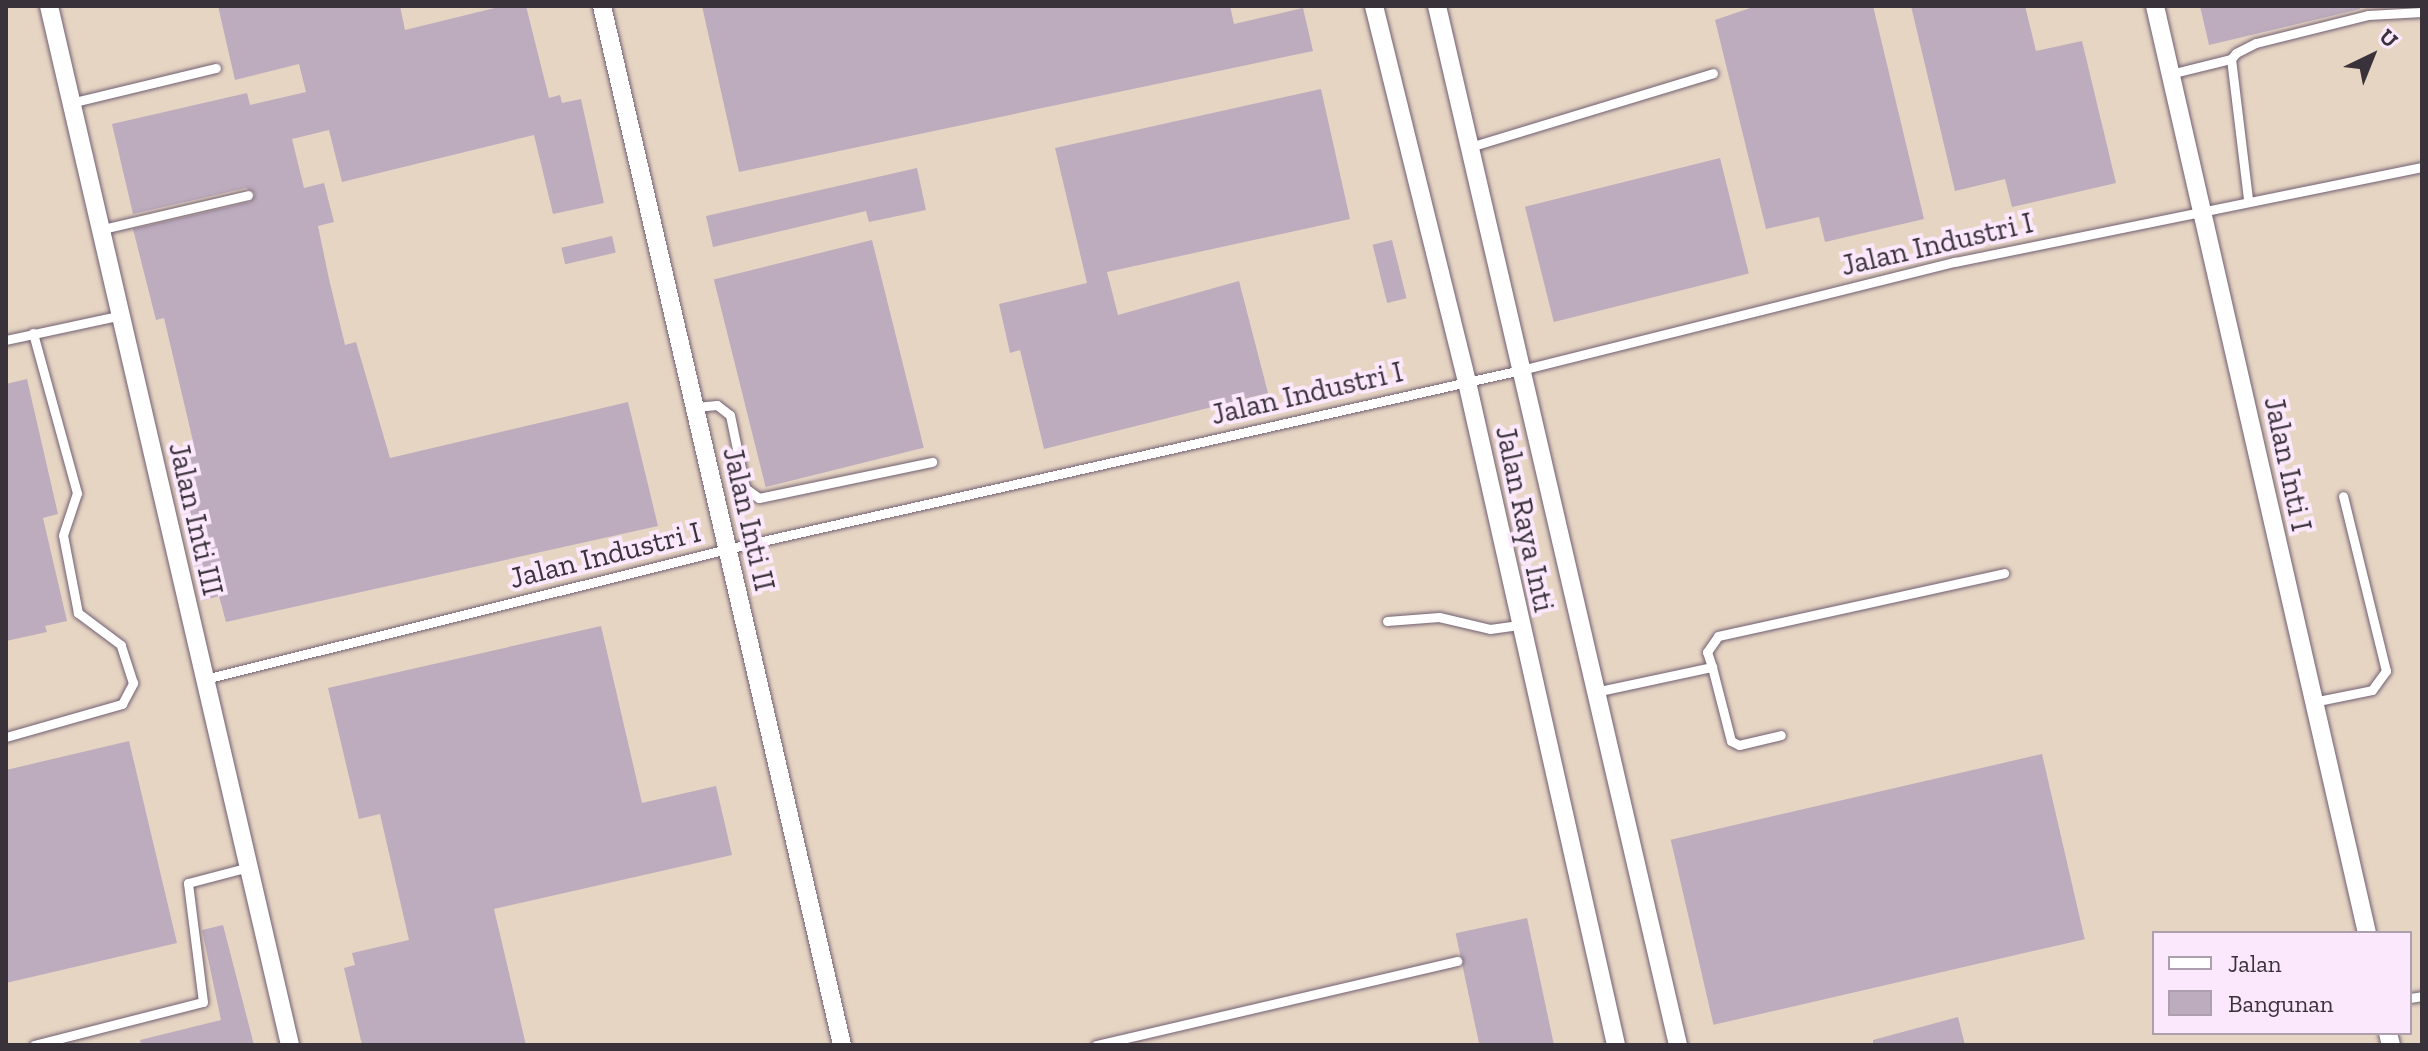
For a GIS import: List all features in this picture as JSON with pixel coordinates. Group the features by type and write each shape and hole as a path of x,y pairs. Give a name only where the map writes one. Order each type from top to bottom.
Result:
{"street":[{"name":"Jalan Inti III","path":"49,6 98,230 290,1045"},
{"name":"Jalan Inti II","path":"602,6 842,1045"},
{"name":"Jalan Raya Inti","path":"1374,6 1467,382 1519,625 1588,907 1616,1045"},
{"name":"Jalan Raya Inti","path":"1437,6 1525,369 1595,692 1640,863 1678,1045"},
{"name":"Jalan Inti I","path":"2155,6 2367,931"}],"lane":[{"path":"2170,74 2231,59 2244,47 2368,15 2422,12"},
{"path":"2231,59 2248,199"},
{"path":"70,103 216,68"},
{"path":"1470,147 1713,73"},
{"name":"Jalan Industri I","path":"205,679 727,549 1525,369 1955,262 2248,199 2422,167"},
{"path":"98,230 248,195"},
{"path":"6,340 118,316"},
{"path":"6,737 122,704 133,683 121,645 78,613 63,535 77,493 33,333"},
{"path":"693,407 717,405 730,415 745,488 759,498 932,462"},
{"path":"2313,702 2372,690 2386,671 2343,496"},
{"path":"1781,735 1739,745 1731,741 1707,652 1718,636 2004,573"},
{"path":"1387,621 1439,617 1490,629 1519,625"},
{"path":"1595,692 1712,667"},
{"path":"34,1045 203,1002 188,883 249,867"},
{"path":"1096,1045 1457,961"}],"shaded area":[{"path":"6,6 2422,6 2422,1045 6,1045"}],"building":[{"path":"218,6 400,6 405,30 503,6 526,6 549,98 560,95 562,103 581,99 604,203 553,214 534,135 342,182 329,130 292,139 304,188 324,183 334,222 318,226 329,279 345,345 356,342 390,458 628,402 658,526 226,622 219,596 202,601 173,481 189,477 184,457 196,454 164,318 156,320 133,229 250,202 255,194 246,188 133,214 112,124 247,93 250,105 306,92 299,64 235,80"},
{"path":"702,6 1230,6 1234,24 1303,8 1313,51 739,172"},
{"path":"1756,6 1873,6 1924,219 1825,242 1819,217 1766,229 1715,20"},
{"path":"1911,6 2025,6 2036,51 2082,41 2116,183 2012,207 2005,179 1955,191"},
{"path":"2200,6 2359,6 2360,9 2209,45"},
{"path":"1321,89 1350,219 1107,272 1118,315 1239,281 1268,393 1044,449 1020,350 1010,353 999,304 1087,283 1055,148"},
{"path":"1720,158 1749,273 1554,322 1525,207"},
{"path":"917,168 926,210 869,222 866,211 713,247 706,216"},
{"path":"612,236 616,253 565,264 561,248"},
{"path":"872,240 924,448 766,487 714,279"},
{"path":"1392,240 1407,298 1387,303 1373,245"},
{"path":"27,379 58,514 43,518 67,621 45,626 47,632 6,641 6,384"},
{"path":"601,626 642,803 716,786 732,855 494,909 526,1045 362,1045 344,968 355,965 352,953 409,940 380,814 359,819 328,688"},
{"path":"129,741 177,943 6,983 6,770"},
{"path":"2042,754 2085,939 1714,1025 1671,840"},
{"path":"1527,918 1554,1045 1479,1045 1456,933"},
{"path":"223,925 254,1045 141,1045 140,1040 221,1020 202,930"},
{"path":"1958,1017 1965,1045 1873,1045 1873,1040"}]}
